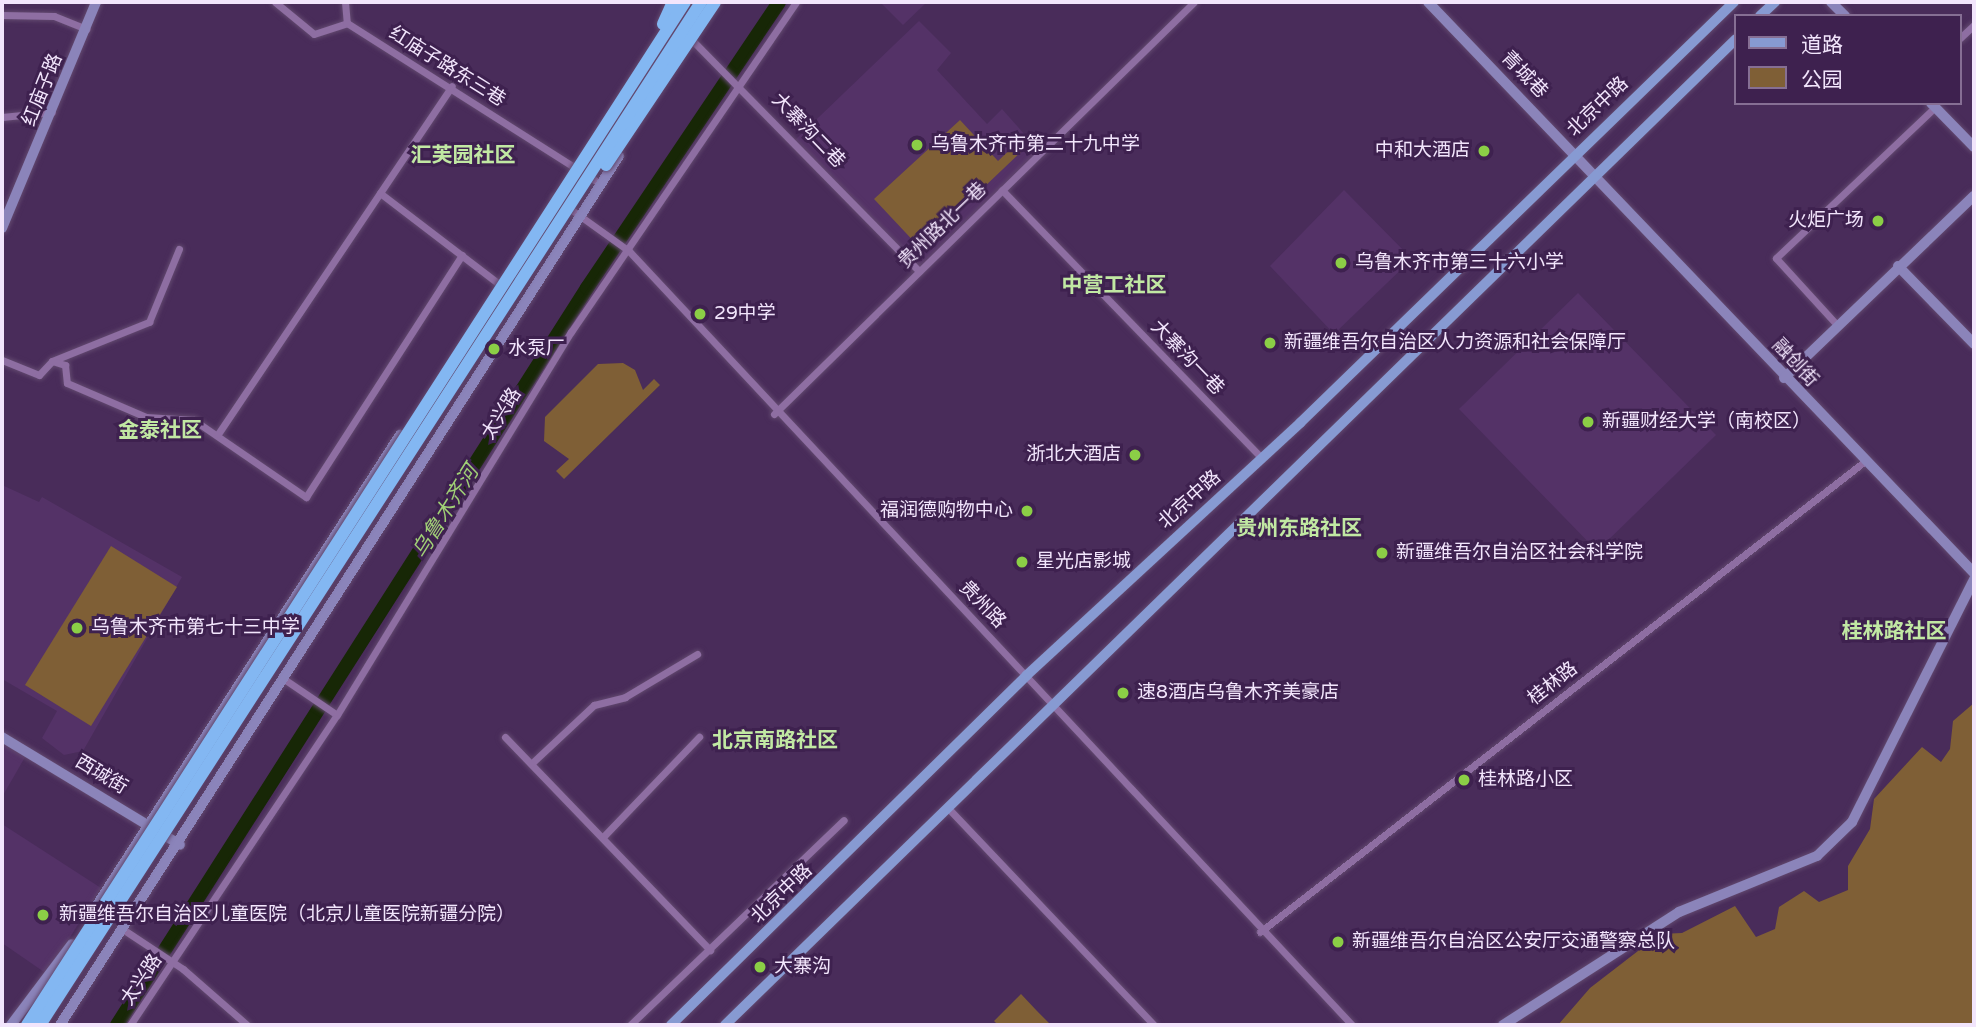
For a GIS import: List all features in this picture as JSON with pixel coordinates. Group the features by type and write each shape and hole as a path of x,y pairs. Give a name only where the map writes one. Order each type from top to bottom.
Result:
{"highway":[{"path":"648,60 673,2"},
{"path":"27,1025 685,2"},
{"path":"40,1025 595,181 701,2"},
{"path":"595,181 623,144 716,2"}],"main road":[{"name":"红庙子路","path":"2,228 53,112 96,2"},
{"path":"11,1025 50,978 147,822 576,167 678,2"},
{"path":"60,1025 287,681 581,215 595,181 693,40 716,2"},
{"name":"青城巷","path":"1427,2 1595,173"},
{"name":"北京中路","path":"671,1025 1027,675 1262,458 1734,2"},
{"path":"1762,14 1775,2"},
{"path":"725,1025 1595,173 1734,41"},
{"path":"1933,105 1974,147"},
{"name":"融创街","path":"1595,173 1784,378 1974,573"},
{"path":"1784,378 1974,196"},
{"path":"1898,266 1974,344"},
{"path":"1503,1025 1679,912 1817,856 1852,822 1974,579"},
{"name":"西珹街","path":"2,737 147,822 180,845"}],"street":[{"path":"275,2 314,34 347,23 345,2"},
{"name":"太兴路","path":"130,1025 335,713 571,332 796,2"},
{"name":"贵州路北一巷","path":"774,414 1194,2"},
{"path":"2,15 54,16 86,29"},
{"name":"大寨沟二巷","path":"667,20 729,71 919,271"},
{"name":"红庙子路东三巷","path":"347,23 452,86 595,181"},
{"path":"218,435 452,86"},
{"path":"1838,326 1776,258 1933,105"},
{"path":"2,117 53,112"},
{"name":"大寨沟一巷","path":"1002,190 1262,458"},
{"path":"380,193 499,284"},
{"name":"贵州路","path":"555,198 628,250 774,414 1027,675 1049,706 1260,932 1352,1025"},
{"path":"2,360 39,375 52,361 149,322 179,248"},
{"path":"52,361 65,365 67,383 146,416 194,421 306,497 462,255"},
{"name":"桂林路","path":"1260,932 1865,461"},
{"path":"532,763 594,705 625,697 697,654"},
{"path":"287,681 335,713"},
{"path":"505,737 710,950"},
{"path":"603,837 699,737"},
{"path":"948,808 1154,1025"},
{"path":"630,1025 844,820"},
{"path":"124,930 173,963 247,1025"}],"shaded area":[{"path":"880,2 927,2 903,25"},
{"name":"乌鲁木齐市第二十九中学","path":"919,21 951,53 937,70 987,124 1002,109 1041,153 919,271 795,140"},
{"name":"乌鲁木齐市第三十六小学","path":"1344,190 1412,259 1334,334 1270,266"},
{"name":"新疆财经大学（南校区）","path":"1578,293 1716,435 1597,551 1459,409"},
{"name":"乌鲁木齐市第七十三中学","path":"2,485 39,502 42,497 182,577 83,751 64,755 42,738 57,711 2,679"},
{"path":"2,737 28,752 2,797"},
{"name":"新疆维吾尔自治区儿童医院（北京儿童医院新疆分院）","path":"2,824 101,888 47,974 2,943"}],"green space":[{"path":"960,120 998,161 1018,142 1025,148 920,248 874,199"},
{"path":"623,363 635,370 643,390 654,379 660,385 564,479 556,471 569,459 544,441 545,417 598,364"},
{"path":"111,546 177,587 91,726 25,685"},
{"path":"1974,703 1974,1025 1558,1025 1590,988 1660,934 1682,933 1735,906 1756,937 1775,929 1779,907 1804,891 1819,902 1848,890 1848,866 1870,829 1874,799 1922,747 1941,762 1950,749 1953,721"},
{"path":"1021,994 1051,1025 998,1025 994,1021"}],"waterway":[{"name":"乌鲁木齐河","path":"117,1025 587,288 779,2"}],"place":[{"name":"乌鲁木齐市第二十九中学","path":"917,145"},
{"name":"中和大酒店","path":"1484,151"},
{"name":"火炬广场","path":"1878,221"},
{"name":"乌鲁木齐市第三十六小学","path":"1341,263"},
{"name":"29中学","path":"700,314"},
{"name":"新疆维吾尔自治区人力资源和社会保障厅","path":"1270,343"},
{"name":"水泵厂","path":"494,349"},
{"name":"新疆财经大学（南校区）","path":"1588,422"},
{"name":"浙北大酒店","path":"1135,455"},
{"name":"福润德购物中心","path":"1027,511"},
{"name":"新疆维吾尔自治区社会科学院","path":"1382,553"},
{"name":"星光店影城","path":"1022,562"},
{"name":"乌鲁木齐市第七十三中学","path":"77,628"},
{"name":"速8酒店乌鲁木齐美豪店","path":"1123,693"},
{"name":"桂林路小区","path":"1464,780"},
{"name":"新疆维吾尔自治区儿童医院（北京儿童医院新疆分院）","path":"43,915"},
{"name":"新疆维吾尔自治区公安厅交通警察总队","path":"1338,942"},
{"name":"大寨沟","path":"760,967"}],"district":[{"name":"汇芙园社区","path":"463,156"},
{"name":"中营工社区","path":"1114,286"},
{"name":"金泰社区","path":"160,431"},
{"name":"贵州东路社区","path":"1299,529"},
{"name":"桂林路社区","path":"1894,632"},
{"name":"北京南路社区","path":"775,741"}]}
